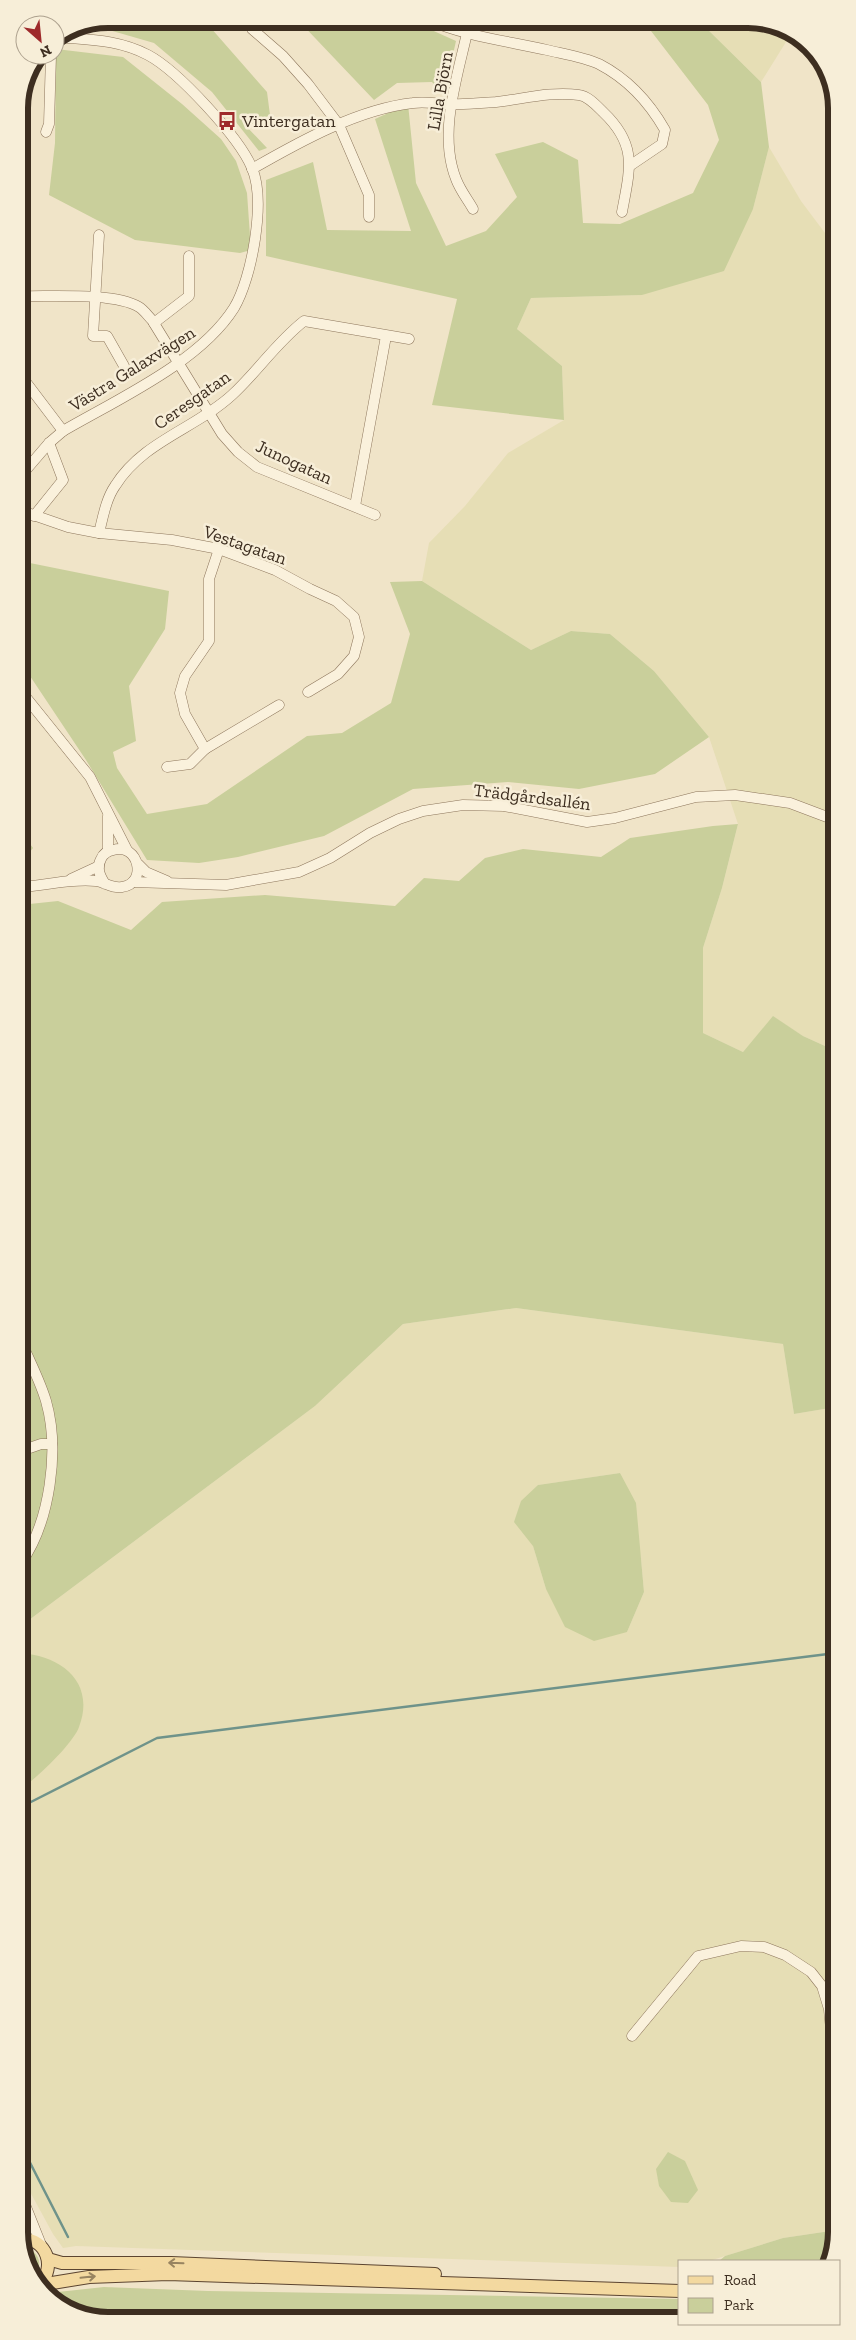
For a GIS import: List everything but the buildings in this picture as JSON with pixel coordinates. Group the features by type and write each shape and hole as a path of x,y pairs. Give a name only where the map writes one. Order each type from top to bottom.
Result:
{"main road":[{"path":"28,2240 35,2242 42,2247 48,2259 47,2273 43,2280"},
{"path":"48,2259 62,2263 171,2263 678,2283"},
{"path":"46,2284 89,2277 168,2274 678,2291"}],"street":[{"path":"252,28 283,56 308,84 339,125 369,195 368,217"},
{"path":"448,28 566,54 598,64 632,87 653,109 665,130 662,144 630,165"},
{"name":"Lilla Björn","path":"467,33 453,104 448,142 456,179 473,209"},
{"name":"Västra Galaxvägen","path":"28,468 49,443 63,431 179,362 211,338 234,307 250,270 256,230 257,195 252,169 235,140 196,94 149,56 114,41 69,38"},
{"path":"46,132 50,124 51,65"},
{"path":"252,169 286,149 377,110 414,102 453,104 497,102 528,95 580,95 593,102 618,126 625,140 630,165 622,212"},
{"path":"99,235 93,336 107,336 124,366"},
{"path":"154,323 188,296 188,256"},
{"name":"Junogatan","path":"28,296 96,297 122,301 139,307 154,323 209,411 238,452 257,467 375,515"},
{"name":"Ceresgatan","path":"99,533 114,486 135,460 155,444 230,397 247,381 284,336 304,321 409,339"},
{"path":"355,506 386,336"},
{"path":"28,385 63,431"},
{"path":"34,516 63,480 49,443"},
{"name":"Vestagatan","path":"28,513 99,533 172,540 219,549 275,570 336,601 354,616 358,636 354,656 338,674 308,692"},
{"path":"205,749 185,714 180,694 185,676 210,641 209,579 219,549"},
{"path":"28,700 90,777 127,850 134,856 138,864 138,874 133,882 124,887 114,888 106,884 68,881 28,886"},
{"path":"166,768 190,764 205,749 279,705"},
{"name":"Trädgårdsallén","path":"133,882 226,885 299,872 330,858 370,833 399,818 424,811 462,805 504,806 587,822 615,818 696,797 736,795 790,803 828,817"},
{"path":"108,812 108,851"},
{"path":"106,884 100,876 99,866 102,857 108,851 118,848 127,850"},
{"name":"Trädgårdsallén","path":"138,864 146,872 175,884"},
{"path":"68,881 99,866"},
{"path":"28,1359 46,1402 52,1444 52,1473 48,1497 38,1532 28,1550"},
{"path":"28,1449 41,1444 52,1444"},
{"path":"632,2036 698,1956 741,1946 764,1947 785,1955 798,1963 811,1972 822,1986 828,2006"},
{"path":"28,2212 42,2247"}],"shaded area":[{"path":"706,28 754,28 769,30 788,38 761,82"},
{"path":"769,147 801,201 828,237 828,1047 803,1036 773,1017 743,1052 703,1033 703,948 722,888 738,824 709,737 654,671 610,634 571,631 531,650 422,581 429,543 465,506 508,453 564,420 562,366 517,329 531,298 642,295 753,209"},
{"path":"516,1308 783,1344 794,1414 828,1408 828,2231 783,2238 712,2260 678,2260 678,2267 76,2246 63,2248 53,2234 28,2188 28,1621 315,1406 403,1324","holes":["620,1473 641,1559 644,1592 627,1632 546,1589 533,1546 538,1485"]}],"green space":[{"path":"211,28 267,92 270,115 247,127 267,148 259,151 212,92 154,43 109,30 90,30"},
{"path":"306,28 427,28 456,41 444,95 432,82 397,83 374,100"},
{"path":"641,28 706,28 761,82 769,147 753,209 724,271 642,295 531,298 517,329 562,366 564,420 432,405 457,299 266,256 266,180 313,162 327,230 411,231 375,119 408,104 416,183 446,246 486,231 517,197 495,154 543,142 578,160 583,223 620,224 693,193 719,140 708,105 651,31"},
{"path":"65,50 123,57 182,104 221,139 236,161 247,193 251,250 240,253 135,240 49,195 55,143 56,65 65,65"},
{"path":"28,563 169,591 165,629 129,686 136,741 113,752 117,768 147,814 207,804 307,736 342,733 391,703 410,634 390,582 422,581 531,650 571,631 610,634 654,671 709,737 655,774 579,789 508,782 413,789 324,836 238,857 199,863 147,860 86,760 28,673"},
{"path":"738,824 722,888 703,948 703,1033 743,1052 773,1016 803,1036 828,1047 828,1408 794,1414 783,1344 516,1308 403,1324 315,1406 28,1621 28,904 58,901 131,930 162,902 265,895 395,906 424,878 459,881 485,858 523,849 601,857 630,838"},
{"path":"28,841 33,848 28,854"},
{"path":"620,1473 636,1503 644,1592 627,1632 594,1641 565,1627 546,1589 533,1546 514,1522 521,1501 538,1485"},
{"path":"28,1654 36,1655 61,1666 71,1674 79,1685 83,1697 83,1711 76,1734 45,1769 28,1784"},
{"path":"668,2152 685,2161 698,2190 688,2203 671,2202 659,2186 656,2169"},
{"path":"828,2231 827,2248 823,2260 720,2260 725,2256 783,2238"},
{"path":"29,2249 36,2254 38,2271"},
{"path":"104,2287 208,2291 678,2299 678,2312 102,2312 92,2311 68,2302 55,2293"}],"waterway":[{"path":"28,1803 157,1738 828,1654"},
{"path":"28,2159 68,2237"}],"place":[{"name":"Vintergatan","path":"227,121"}]}
